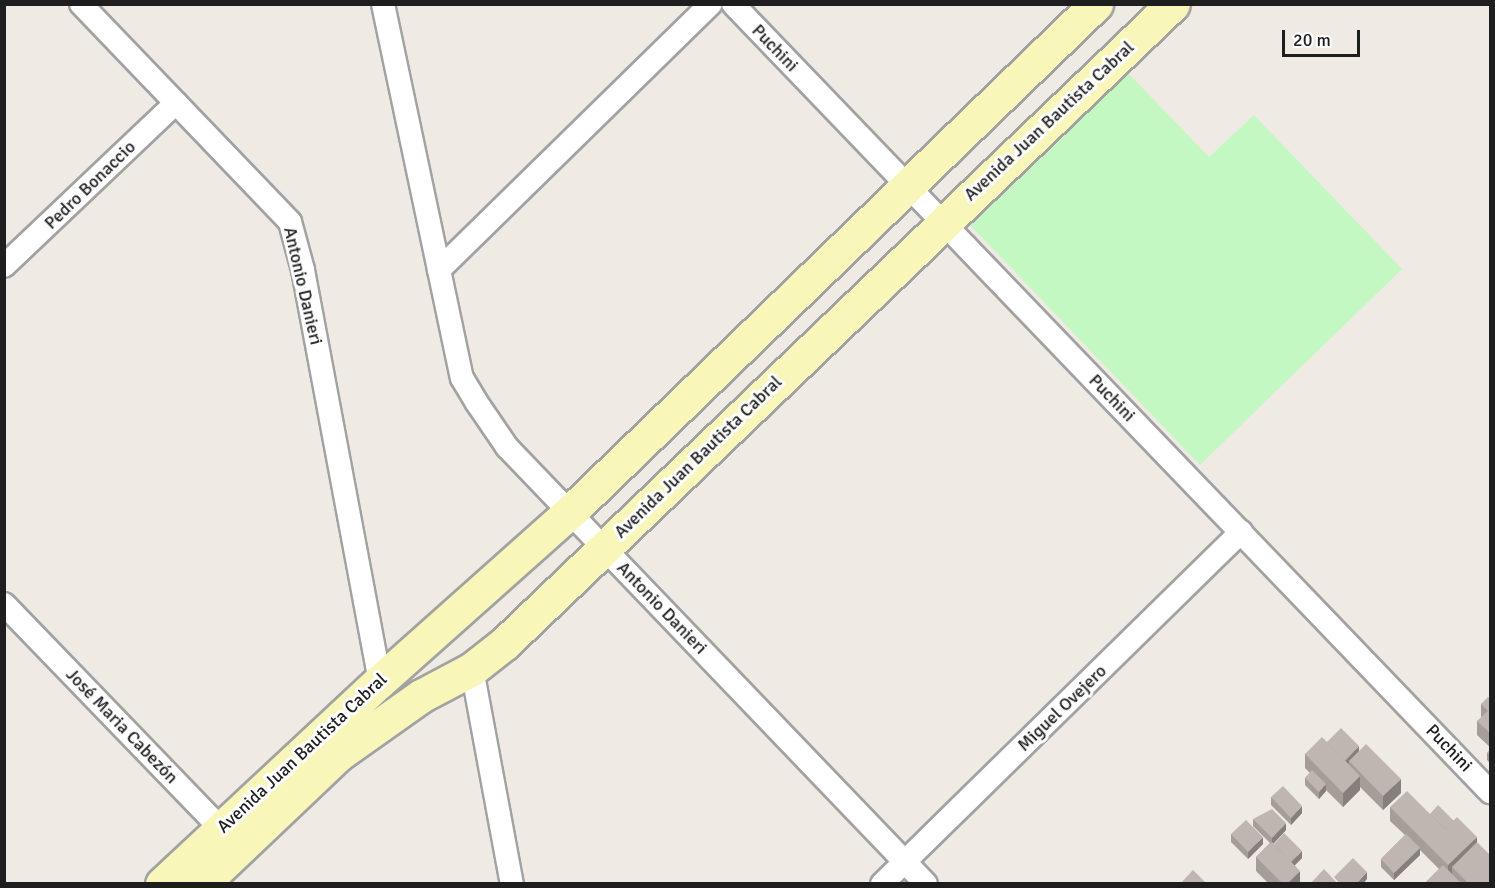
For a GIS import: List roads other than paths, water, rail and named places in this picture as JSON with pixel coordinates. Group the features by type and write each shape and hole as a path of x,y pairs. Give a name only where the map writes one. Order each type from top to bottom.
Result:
{"main road":[{"name":"Avenida Juan Bautista Cabral","path":"202,884 230,838 380,681 571,512 1096,4"},
{"name":"Avenida Juan Bautista Cabral","path":"162,884 230,838 339,754 420,696 472,669 605,548 943,221 1173,4"}],"street":[{"name":"Antonio Danieri","path":"81,4 290,222 303,270 380,681"},
{"name":"Antonio Danieri","path":"383,4 462,378 507,447 926,884"},
{"path":"439,270 711,4"},
{"name":"Puchini","path":"733,4 1491,792"},
{"name":"Pedro Bonaccio","path":"4,267 176,103"},
{"name":"Miguel Ovejero","path":"882,884 1241,532"},
{"name":"José Maria Cabezón","path":"4,604 230,838"},
{"path":"472,669 512,884"}]}
